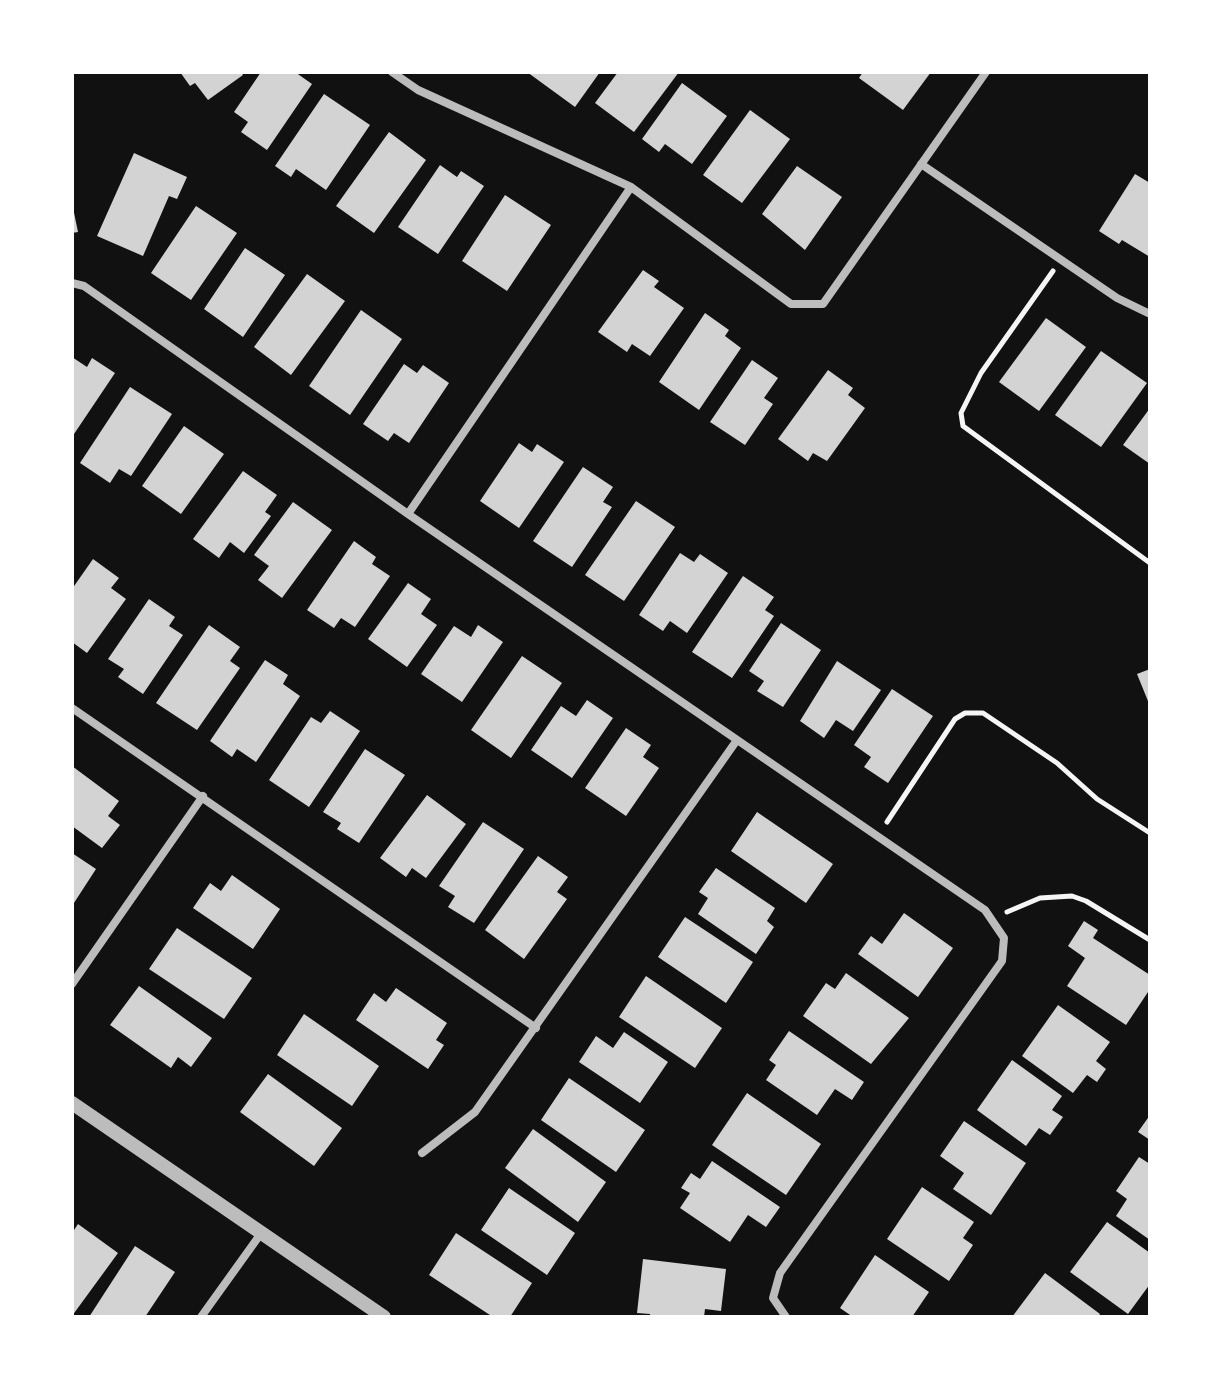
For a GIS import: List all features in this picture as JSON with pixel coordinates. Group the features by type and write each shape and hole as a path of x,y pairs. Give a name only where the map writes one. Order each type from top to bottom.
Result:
{"street":[{"path":"392,72 418,90 631,187 791,304 823,304 986,72"},
{"path":"921,164 1117,298 1150,314"},
{"path":"408,514 631,187"},
{"path":"72,283 84,286 408,514 985,910 992,919 1004,938 1002,961 780,1273 773,1298 786,1317"},
{"path":"72,708 536,1028"},
{"path":"422,1153 475,1112 737,740"},
{"path":"72,984 203,796"},
{"path":"72,1103 384,1317"},
{"path":"201,1317 262,1232"}],"path":[{"path":"1061,260 981,373 961,413 963,426 1150,563"},
{"path":"878,836 939,740 955,719 965,713 983,713 999,721 1057,763 1097,799 1150,833"},
{"path":"992,919 1040,898 1072,896 1086,901 1150,940"}],"building":[{"path":"180,72 241,72 243,75 208,100 195,83 190,86"},
{"path":"261,72 295,72 312,84 267,150 241,132 248,122 234,112"},
{"path":"527,72 600,72 575,107"},
{"path":"618,72 679,72 634,132 595,103"},
{"path":"863,72 931,72 903,110 859,78"},
{"path":"682,83 727,116 692,164 665,144 659,152 642,139"},
{"path":"324,94 370,125 326,190 296,169 291,177 275,166"},
{"path":"750,110 790,139 742,203 703,175"},
{"path":"389,132 426,160 374,233 336,206"},
{"path":"134,153 187,177 177,199 169,196 143,256 97,236"},
{"path":"440,165 457,177 461,171 484,186 438,254 398,227"},
{"path":"797,166 842,197 805,250 762,214"},
{"path":"1135,174 1150,183 1150,257 1122,240 1119,244 1099,231"},
{"path":"505,195 551,225 507,291 462,261"},
{"path":"72,203 78,232 72,233"},
{"path":"196,206 237,233 191,300 151,273"},
{"path":"245,248 285,275 243,337 204,309"},
{"path":"643,270 659,281 654,287 684,308 650,356 632,344 627,352 598,332"},
{"path":"307,274 345,301 291,375 254,347"},
{"path":"361,310 402,339 350,415 309,386"},
{"path":"705,313 729,330 725,336 741,348 699,410 659,382"},
{"path":"1046,318 1086,347 1039,411 999,382"},
{"path":"1101,351 1147,383 1101,447 1055,415"},
{"path":"72,357 87,367 92,358 115,373 72,437"},
{"path":"752,360 778,378 764,398 773,404 745,445 710,422"},
{"path":"404,364 417,373 423,365 449,383 409,443 394,433 388,441 363,424"},
{"path":"828,370 853,388 848,395 865,408 827,461 813,453 808,461 778,439"},
{"path":"130,387 172,414 131,476 119,469 110,483 80,463"},
{"path":"1150,408 1150,464 1123,445"},
{"path":"184,426 224,454 181,514 142,486"},
{"path":"519,443 532,452 537,444 564,462 519,528 480,501"},
{"path":"583,467 613,487 603,502 612,507 572,567 533,541"},
{"path":"243,471 277,495 265,512 271,516 244,553 230,542 219,558 193,539"},
{"path":"636,501 675,527 624,601 585,575"},
{"path":"293,502 332,530 282,598 258,580 269,566 254,555"},
{"path":"354,541 376,557 372,564 390,576 355,627 341,618 334,628 307,610"},
{"path":"680,553 694,562 700,554 728,573 687,633 670,621 663,631 639,615"},
{"path":"93,559 119,578 111,588 126,599 87,653 72,642 72,589"},
{"path":"743,576 774,597 765,610 774,616 732,678 692,652"},
{"path":"408,583 431,599 421,614 437,625 407,667 368,639"},
{"path":"149,599 175,617 169,626 183,635 143,694 118,677 124,669 108,659"},
{"path":"781,623 821,650 783,707 757,691 764,681 749,671"},
{"path":"209,625 240,647 230,661 240,668 197,730 156,703"},
{"path":"478,625 503,642 462,702 421,674 454,626 471,637"},
{"path":"522,656 562,683 511,758 471,730"},
{"path":"265,660 288,675 283,684 300,696 256,762 237,749 232,757 210,741"},
{"path":"837,661 881,690 853,731 836,720 824,738 800,721"},
{"path":"1150,669 1150,706 1137,674"},
{"path":"892,689 933,716 888,783 864,767 871,757 854,745"},
{"path":"587,700 613,718 572,778 531,750 561,706 576,716"},
{"path":"330,711 360,731 309,807 269,780 311,717 321,723"},
{"path":"626,728 651,745 643,757 659,768 626,816 585,788"},
{"path":"365,749 405,775 359,843 337,829 341,823 323,812"},
{"path":"72,766 119,801 108,816 120,825 102,848 72,826"},
{"path":"427,795 466,824 426,878 412,868 406,877 380,858"},
{"path":"757,812 833,864 806,903 731,851"},
{"path":"483,822 524,849 474,923 448,907 455,896 439,886"},
{"path":"72,853 96,869 72,906"},
{"path":"538,856 568,877 557,892 567,899 524,959 485,930"},
{"path":"716,868 775,908 767,921 774,927 756,954 698,914 708,898 699,892"},
{"path":"232,875 280,909 253,949 193,908 210,883 221,891"},
{"path":"904,913 953,948 918,997 858,954 871,936 882,944"},
{"path":"685,917 753,962 726,1003 658,957"},
{"path":"1084,921 1098,930 1093,938 1150,975 1150,989 1126,1025 1067,986 1085,958 1068,946"},
{"path":"177,928 252,978 224,1019 149,969"},
{"path":"846,973 909,1018 871,1064 803,1016 826,983 835,989"},
{"path":"646,976 722,1028 695,1068 619,1017"},
{"path":"139,986 212,1038 191,1067 178,1057 171,1068 110,1025"},
{"path":"396,988 447,1023 436,1040 444,1045 428,1069 356,1020 374,993 386,1002"},
{"path":"1058,1005 1110,1042 1096,1061 1106,1069 1097,1082 1087,1075 1073,1093 1022,1056"},
{"path":"304,1014 379,1066 352,1106 277,1055"},
{"path":"789,1031 864,1082 852,1100 835,1089 817,1115 766,1080 776,1065 769,1060"},
{"path":"624,1032 668,1062 640,1103 579,1062 596,1036 613,1048"},
{"path":"1012,1060 1062,1096 1052,1110 1063,1117 1050,1135 1039,1128 1026,1146 977,1110"},
{"path":"268,1074 342,1128 314,1166 240,1112"},
{"path":"569,1078 645,1130 616,1172 541,1120"},
{"path":"747,1093 821,1144 786,1195 712,1145"},
{"path":"1150,1115 1150,1140 1138,1132"},
{"path":"964,1121 1026,1163 991,1215 953,1189 964,1173 940,1156"},
{"path":"533,1129 606,1182 578,1222 505,1168"},
{"path":"1139,1157 1150,1164 1150,1240 1116,1216 1127,1199 1116,1191"},
{"path":"712,1161 780,1207 766,1227 748,1215 730,1242 680,1208 690,1193 681,1188 691,1173 700,1179"},
{"path":"922,1187 974,1222 963,1238 973,1245 949,1281 887,1239"},
{"path":"509,1188 575,1233 547,1275 481,1230"},
{"path":"1107,1222 1150,1253 1150,1284 1128,1314 1070,1272"},
{"path":"78,1224 118,1253 72,1316 72,1233"},
{"path":"456,1233 532,1283 510,1317 493,1317 429,1275"},
{"path":"135,1246 175,1272 145,1317 89,1317"},
{"path":"875,1255 929,1292 912,1317 853,1317 840,1308"},
{"path":"643,1259 726,1269 721,1311 705,1309 704,1317 650,1317 650,1314 637,1313"},
{"path":"1045,1273 1100,1314 1098,1317 1012,1317"}]}
